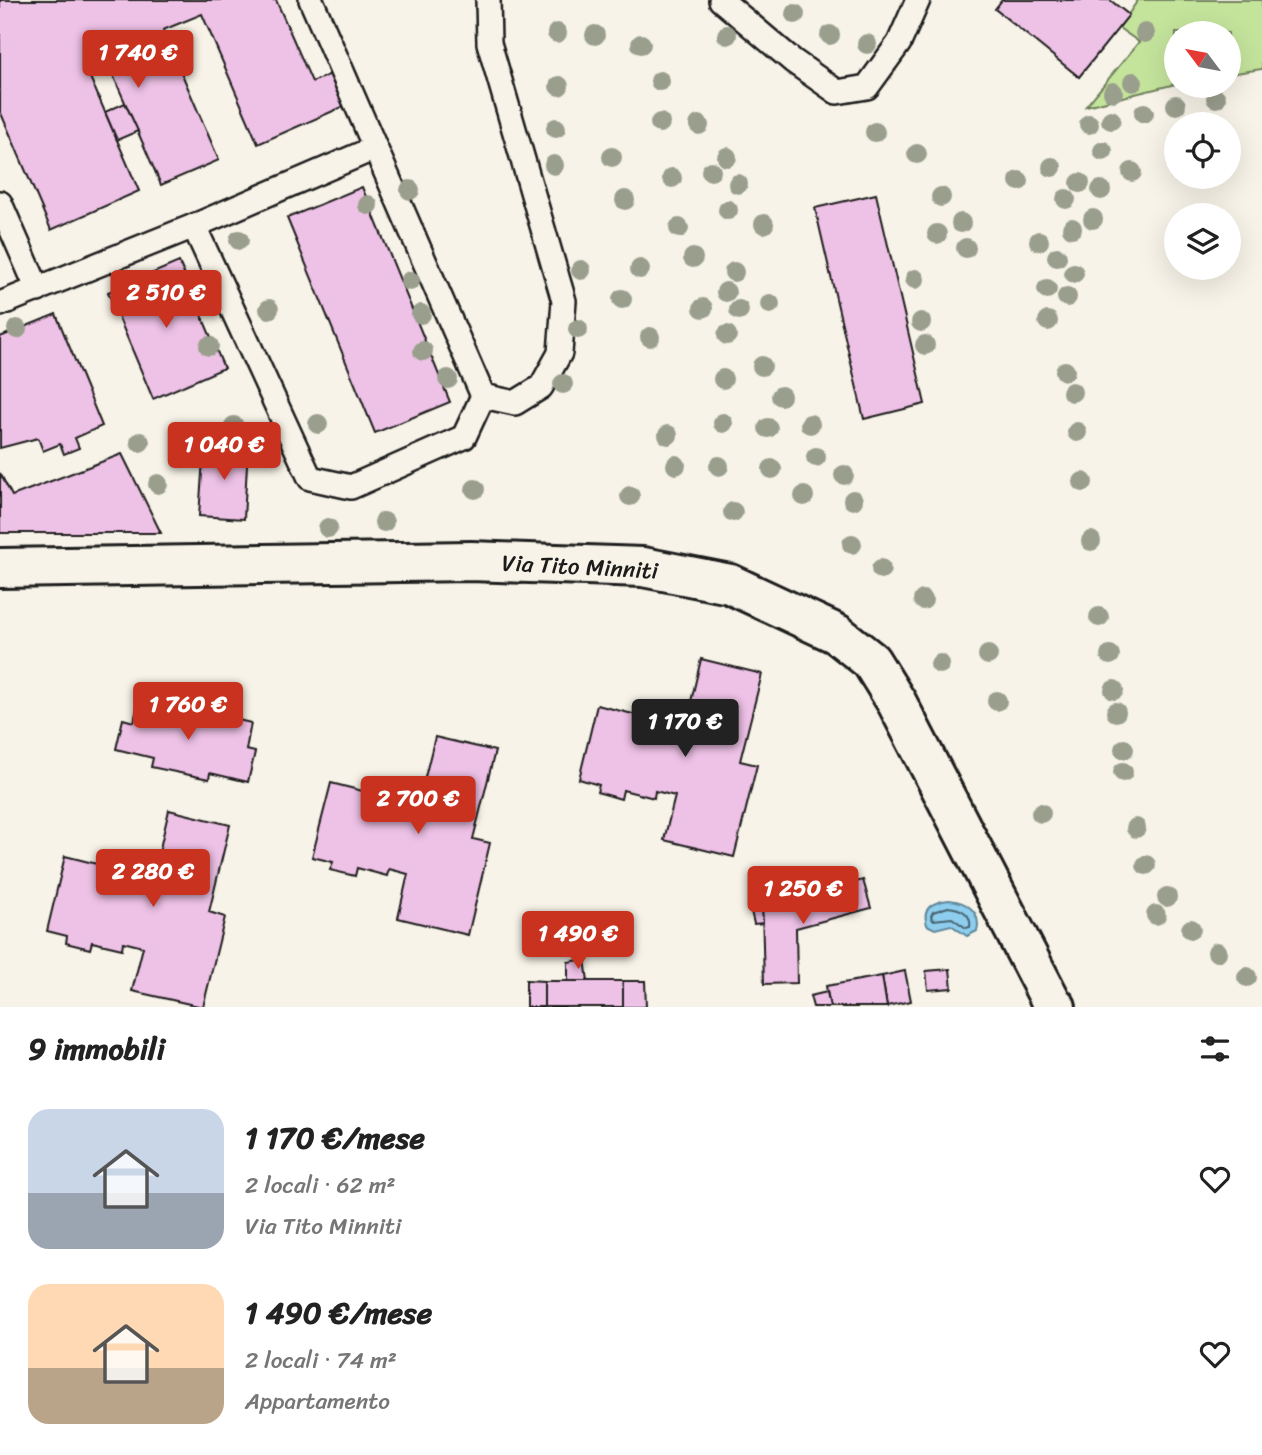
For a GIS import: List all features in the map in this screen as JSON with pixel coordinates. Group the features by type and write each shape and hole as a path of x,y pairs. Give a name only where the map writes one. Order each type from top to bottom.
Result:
{"street":[{"name":"Via Tito Minniti","path":"0,568 471,561 643,567 730,584 837,634 871,661 897,703 972,851 1056,1007"}],"lane":[{"path":"194,226 310,478 351,487 464,437 483,396 311,0"},
{"path":"483,396 515,403 541,387 560,353 564,301 489,44 488,0"},
{"path":"721,0 793,61 837,92 867,87 899,43 918,0"},
{"path":"0,304 194,226 375,148"},
{"path":"0,203 38,290"}],"green space":[{"path":"1138,0 1262,0 1262,69 1241,72 1241,21 1164,21 1164,87 1086,106 1139,42 1119,28"}],"water":[{"path":"949,900 967,905 975,913 977,931 967,936 951,925 935,929 927,925 926,914 930,906"}],"building":[{"path":"0,0 276,0 312,82 333,73 347,105 258,144 202,14 163,30 219,160 161,185 103,52 83,61 139,191 51,230 0,111"},
{"path":"1002,0 1110,0 1129,15 1079,77 995,9"},
{"path":"125,103 138,131 117,140 105,112"},
{"path":"362,187 450,402 375,433 287,218"},
{"path":"876,194 925,404 864,419 815,208"},
{"path":"179,262 224,368 153,399 108,292"},
{"path":"56,314 102,426 75,438 79,448 64,454 60,444 43,451 38,438 0,448 0,337"},
{"path":"204,444 248,447 244,519 199,516"},
{"path":"122,454 161,533 0,533 0,473 12,496"},
{"path":"701,659 762,674 740,761 757,765 734,857 664,840 675,796 655,791 654,798 623,790 621,799 597,792 599,785 579,779 597,705 685,727"},
{"path":"140,695 170,701 168,711 220,722 221,716 251,723 246,750 255,752 248,782 210,773 209,779 151,767 153,758 116,749 123,719 134,722"},
{"path":"435,737 495,751 473,839 490,843 468,935 398,918 408,874 389,869 387,876 357,868 355,876 330,870 333,862 312,857 331,783 418,805"},
{"path":"169,810 230,825 209,912 225,917 203,1007 132,991 143,947 123,942 122,949 92,942 90,949 66,943 67,936 47,931 65,856 153,878"},
{"path":"863,880 871,908 796,928 797,983 764,984 762,908"},
{"path":"762,908 763,923 754,924 751,911"},
{"path":"585,959 588,981 568,981 568,962"},
{"path":"950,969 952,988 928,990 926,971"},
{"path":"905,971 911,1001 887,1006 882,976"},
{"path":"882,976 887,1007 830,1007 826,986"},
{"path":"526,980 544,981 544,1007 526,1007"},
{"path":"544,981 623,981 623,1007 544,1007"},
{"path":"623,981 645,981 646,1007 623,1007"},
{"path":"827,992 830,1007 813,1007 810,996"}]}
